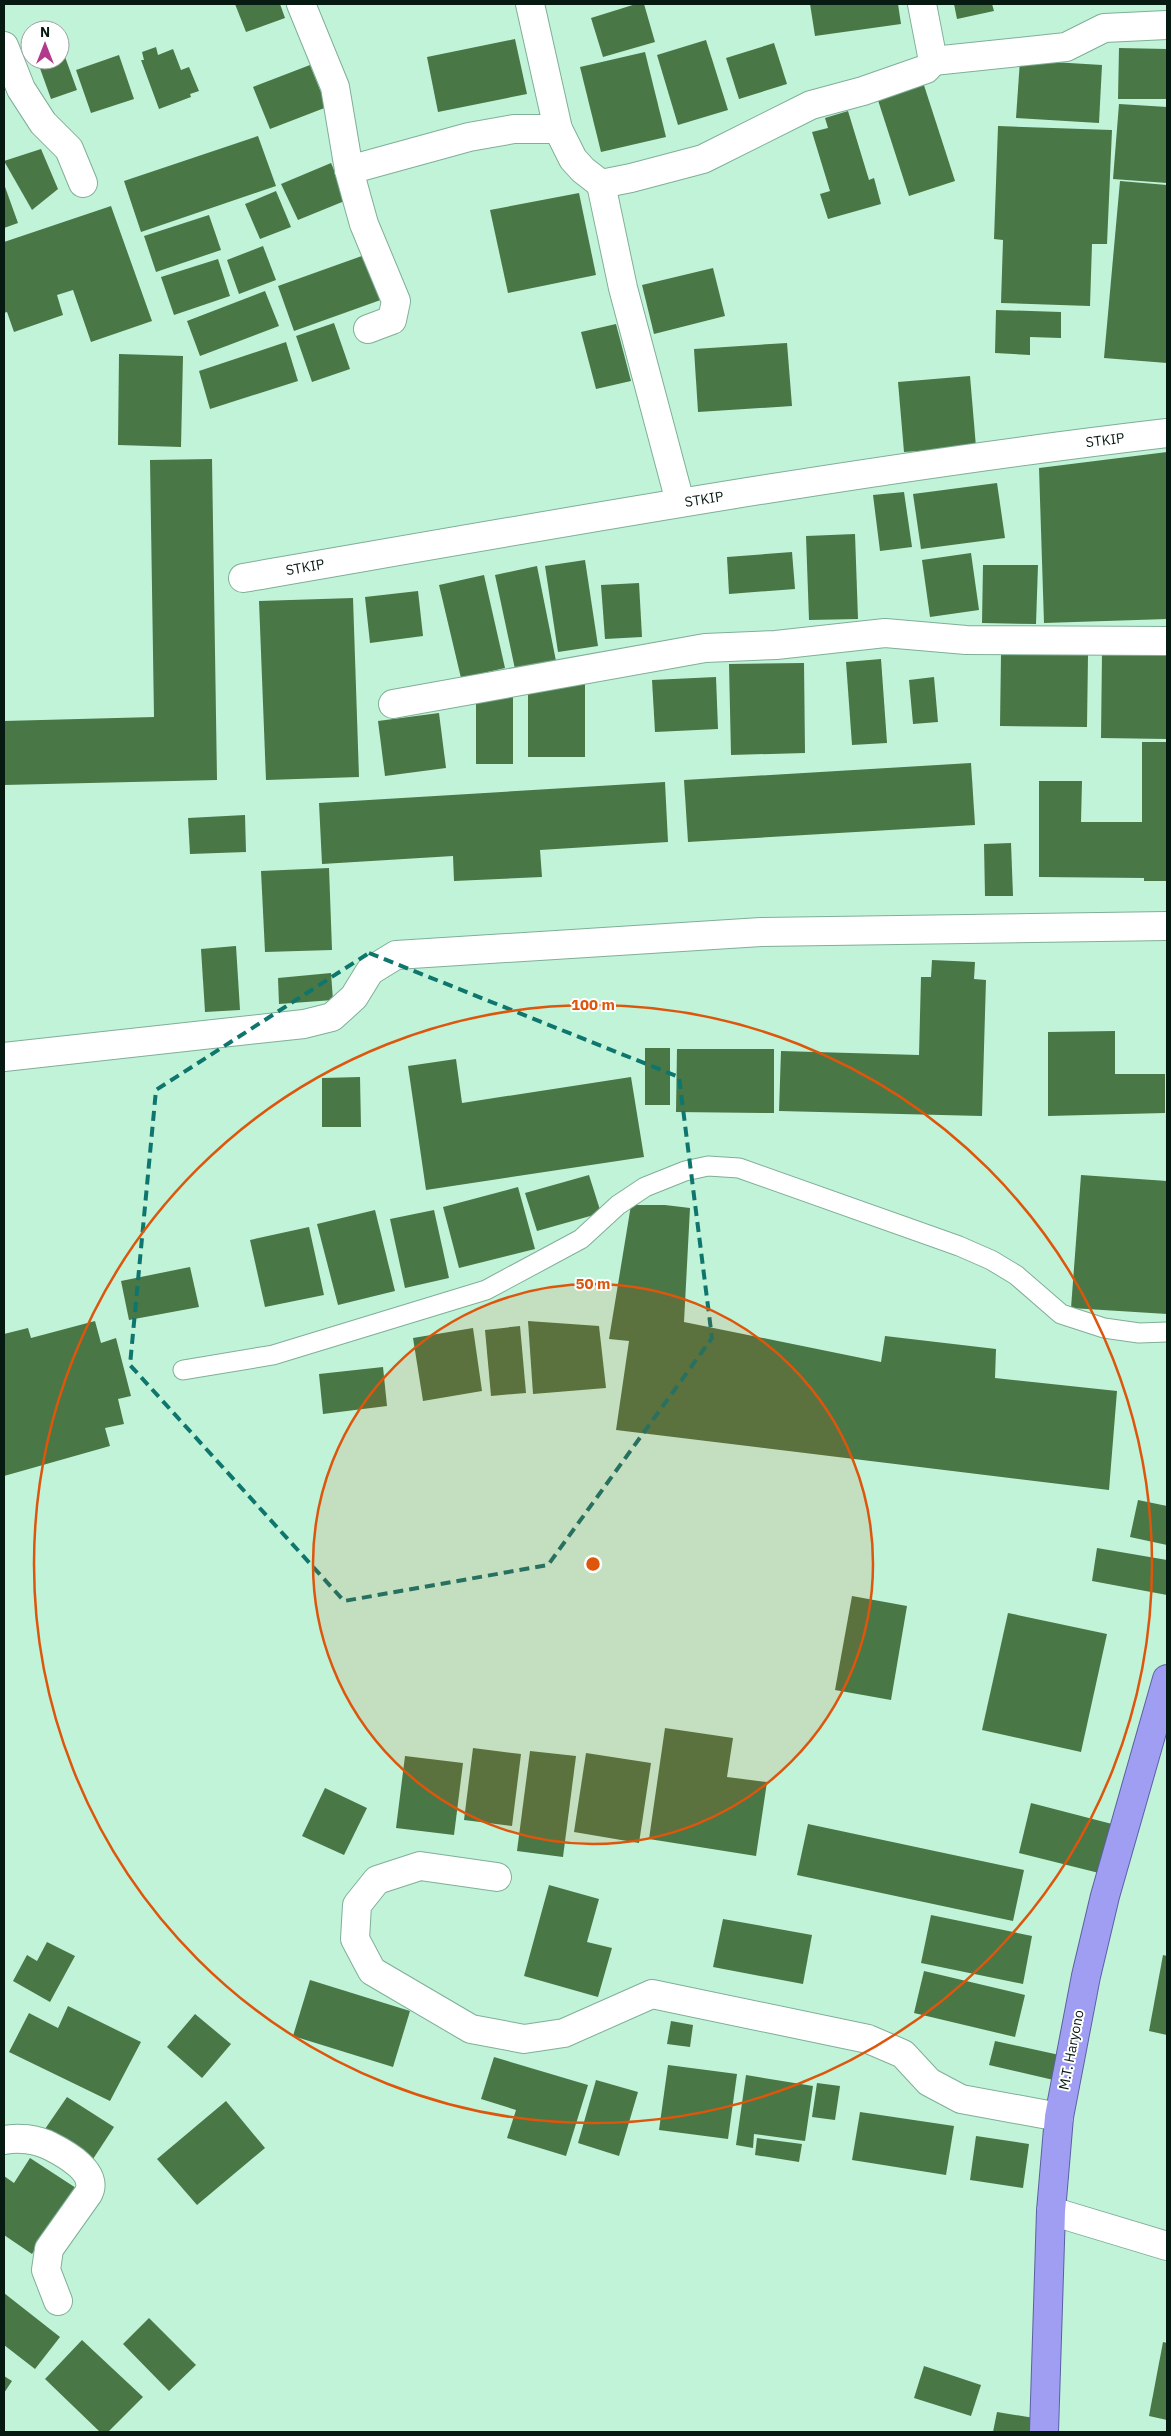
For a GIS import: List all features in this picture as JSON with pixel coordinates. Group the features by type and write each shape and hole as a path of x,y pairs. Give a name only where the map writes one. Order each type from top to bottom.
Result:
{"highway":[{"name":"M.T. Haryono","path":"1044,2432 1051,2211 1059,2117 1086,1976 1105,1896 1167,1679"}],"street":[{"path":"301,4 336,87 349,170 364,224 396,301 392,320 368,329"},
{"path":"530,4 558,130 573,159 583,170 601,184 623,288 680,502"},
{"path":"922,4 933,61"},
{"path":"601,184 631,178 703,158 811,105 863,91 926,69 933,61 1066,47 1104,28 1167,25"},
{"path":"4,46 20,89 43,123 69,149 83,183"},
{"path":"349,170 469,137 514,130 558,130"},
{"name":"STKIP","path":"243,578 680,502 1049,447 1167,433"},
{"path":"393,704 705,648 776,644 885,633 966,640 1167,641"},
{"path":"4,1057 304,1024 332,1017 354,997 370,971 396,956 761,932 1167,926"},
{"path":"497,1877 420,1866 377,1880 357,1904 355,1939 372,1971 470,2029 524,2039 564,2032 652,1994 868,2039 902,2054 929,2082 961,2099 1059,2117"},
{"path":"4,2140 27,2140 49,2146 84,2168 91,2178 92,2189 49,2249 46,2270 58,2301"},
{"path":"1051,2211 1167,2246"}],"lane":[{"path":"183,1370 273,1355 486,1290 581,1239 618,1205 645,1187 685,1171 708,1166 740,1168 991,1260 1016,1274 1061,1314 1104,1328 1139,1333 1167,1332"}],"highlighted area":[{"path":"369,953 679,1077 712,1338 548,1565 344,1601 130,1365 156,1090"}],"building":[{"path":"235,4 280,4 285,18 246,32"},
{"path":"636,4 644,4 655,42 603,57 591,18"},
{"path":"810,4 898,4 901,24 815,36"},
{"path":"954,4 992,4 994,11 957,19"},
{"path":"515,39 527,94 438,112 427,57"},
{"path":"706,40 728,110 678,125 657,55"},
{"path":"774,43 787,84 739,99 726,58"},
{"path":"156,47 158,55 173,49 181,70 189,67 199,91 190,94 191,97 159,109 141,60 144,60 142,52"},
{"path":"1119,48 1167,49 1167,99 1118,99"},
{"path":"645,52 666,137 601,152 580,67"},
{"path":"119,55 134,99 91,113 76,70"},
{"path":"1020,60 1102,65 1099,123 1016,118"},
{"path":"310,65 327,107 270,129 253,87"},
{"path":"41,70 70,70 77,90 51,99"},
{"path":"921,76 955,181 909,196 875,91"},
{"path":"1119,104 1167,107 1167,183 1113,179"},
{"path":"848,111 869,180 874,178 881,204 828,219 820,194 830,191 812,132 828,128 825,118"},
{"path":"998,126 1112,130 1107,244 1092,244 1090,306 1001,303 1003,240 994,239"},
{"path":"258,136 276,186 141,232 124,181"},
{"path":"41,149 58,189 32,210 4,161"},
{"path":"331,163 347,200 298,220 281,184"},
{"path":"1120,181 1167,185 1167,363 1104,358"},
{"path":"4,184 18,223 4,228"},
{"path":"276,191 291,227 260,239 245,204"},
{"path":"579,193 596,275 508,293 490,210"},
{"path":"111,206 152,321 91,342 73,290 57,295 63,315 14,332 7,312 4,313 4,242"},
{"path":"209,215 221,250 156,272 144,236"},
{"path":"263,246 276,280 239,294 227,260"},
{"path":"373,252 389,297 294,331 278,286"},
{"path":"218,259 230,296 174,315 161,277"},
{"path":"713,268 725,316 654,334 642,285"},
{"path":"265,291 279,326 200,356 187,321"},
{"path":"996,310 1061,312 1061,338 1030,337 1030,355 995,353"},
{"path":"334,323 350,369 312,382 296,336"},
{"path":"616,324 631,381 596,389 581,332"},
{"path":"286,342 298,381 210,409 199,371"},
{"path":"787,343 792,406 698,412 694,349"},
{"path":"119,354 183,356 181,447 118,445"},
{"path":"970,376 976,447 904,452 898,382"},
{"path":"1167,452 1167,619 1044,623 1039,468"},
{"path":"212,459 217,780 4,785 4,721 154,717 150,460"},
{"path":"997,483 1005,538 921,549 913,494"},
{"path":"904,492 912,547 880,551 873,495"},
{"path":"855,534 858,619 809,620 806,536"},
{"path":"792,552 795,589 729,594 727,557"},
{"path":"971,553 979,610 930,617 922,560"},
{"path":"585,560 598,646 558,652 545,566"},
{"path":"983,565 1038,565 1036,624 982,623"},
{"path":"537,566 556,661 515,669 495,575"},
{"path":"484,575 505,668 461,678 439,585"},
{"path":"639,583 642,637 605,639 601,585"},
{"path":"418,591 423,636 370,643 365,597"},
{"path":"353,598 359,777 266,780 259,601"},
{"path":"1102,653 1167,654 1167,739 1101,738"},
{"path":"1001,654 1088,655 1087,727 1000,726"},
{"path":"881,659 887,743 852,745 846,662"},
{"path":"804,663 805,753 731,755 729,664"},
{"path":"716,677 718,729 655,732 652,680"},
{"path":"934,677 938,722 913,724 909,680"},
{"path":"528,681 585,681 585,757 528,757"},
{"path":"476,696 513,696 513,764 476,764"},
{"path":"439,713 446,768 385,776 378,721"},
{"path":"1142,742 1167,742 1167,881 1144,881 1144,878 1039,877 1039,781 1082,781 1081,822 1142,822"},
{"path":"971,763 975,825 688,842 684,780"},
{"path":"665,782 668,842 540,850 542,877 454,881 453,856 322,864 319,803"},
{"path":"245,815 246,852 190,854 188,818"},
{"path":"1011,843 1013,896 985,896 984,844"},
{"path":"329,868 332,950 265,952 261,871"},
{"path":"236,946 240,1010 205,1012 201,949"},
{"path":"932,960 975,962 974,979 986,980 982,1116 779,1111 781,1051 919,1055 921,977 931,977"},
{"path":"331,973 333,1000 279,1004 278,978"},
{"path":"1115,1031 1115,1074 1165,1074 1165,1113 1048,1116 1048,1032"},
{"path":"645,1048 670,1048 670,1105 645,1105"},
{"path":"677,1049 774,1049 774,1113 676,1112"},
{"path":"456,1059 462,1103 631,1077 644,1157 426,1190 408,1066"},
{"path":"360,1077 361,1127 322,1127 322,1078"},
{"path":"589,1175 601,1213 537,1231 525,1193"},
{"path":"1081,1175 1167,1181 1167,1314 1071,1308"},
{"path":"518,1187 535,1249 459,1268 443,1207"},
{"path":"631,1205 665,1205 690,1208 684,1322 881,1362 885,1336 996,1349 995,1378 1117,1391 1109,1490 616,1430 629,1341 609,1339"},
{"path":"375,1210 395,1291 338,1305 317,1224"},
{"path":"434,1210 449,1278 405,1288 390,1219"},
{"path":"309,1227 324,1295 265,1307 250,1240"},
{"path":"190,1267 199,1307 129,1320 121,1281"},
{"path":"95,1321 101,1343 116,1338 131,1396 118,1399 124,1424 105,1428 110,1446 4,1476 4,1334 28,1328 31,1338"},
{"path":"528,1321 599,1326 606,1388 533,1394"},
{"path":"520,1326 526,1393 491,1396 485,1330"},
{"path":"473,1328 482,1391 423,1401 413,1338"},
{"path":"383,1367 387,1406 323,1414 319,1374"},
{"path":"1138,1500 1167,1506 1167,1545 1130,1537"},
{"path":"1097,1548 1167,1560 1167,1595 1092,1581"},
{"path":"852,1596 907,1606 891,1700 835,1690"},
{"path":"1008,1613 1107,1634 1081,1752 982,1730"},
{"path":"665,1728 733,1738 727,1777 767,1782 756,1856 649,1839"},
{"path":"473,1748 521,1754 512,1826 464,1820"},
{"path":"530,1751 576,1756 563,1857 517,1851"},
{"path":"586,1753 651,1763 639,1843 574,1832"},
{"path":"405,1756 463,1763 454,1835 396,1828"},
{"path":"325,1788 367,1808 344,1855 302,1836"},
{"path":"1031,1803 1112,1824 1099,1873 1019,1853"},
{"path":"808,1824 1024,1870 1013,1921 797,1875"},
{"path":"549,1885 599,1899 587,1942 612,1948 598,1997 524,1976"},
{"path":"931,1915 1032,1936 1023,1984 921,1963"},
{"path":"723,1919 812,1935 803,1984 713,1967"},
{"path":"47,1942 75,1956 50,2002 13,1981 27,1955 37,1961"},
{"path":"1163,1955 1167,1956 1167,2035 1149,2031"},
{"path":"924,1971 1025,1995 1015,2037 914,2013"},
{"path":"310,1980 410,2011 393,2067 293,2036"},
{"path":"68,2006 141,2042 110,2101 9,2052 29,2013 58,2028"},
{"path":"195,2014 231,2044 202,2078 167,2047"},
{"path":"671,2021 693,2025 690,2047 667,2044"},
{"path":"995,2041 1064,2056 1058,2081 989,2065"},
{"path":"494,2057 588,2085 566,2156 507,2138 516,2110 481,2099"},
{"path":"668,2065 737,2074 728,2139 659,2130"},
{"path":"746,2075 813,2086 805,2141 754,2134 753,2148 736,2145"},
{"path":"596,2080 638,2092 619,2156 578,2143"},
{"path":"817,2083 840,2086 835,2120 812,2117"},
{"path":"67,2097 114,2127 93,2159 45,2129"},
{"path":"226,2101 265,2148 197,2205 157,2159"},
{"path":"860,2112 954,2126 946,2175 852,2160"},
{"path":"976,2136 1029,2144 1023,2188 970,2180"},
{"path":"757,2138 802,2144 799,2162 755,2155"},
{"path":"30,2158 76,2188 32,2254 4,2235 4,2176 14,2183"},
{"path":"4,2293 60,2337 35,2369 4,2345"},
{"path":"149,2318 196,2365 169,2391 123,2344"},
{"path":"82,2340 143,2397 108,2432 100,2432 45,2379"},
{"path":"1163,2342 1167,2343 1167,2420 1149,2416"},
{"path":"924,2366 981,2385 971,2416 914,2398"},
{"path":"4,2376 12,2381 4,2393"},
{"path":"997,2412 1034,2418 1031,2432 993,2432"}]}
